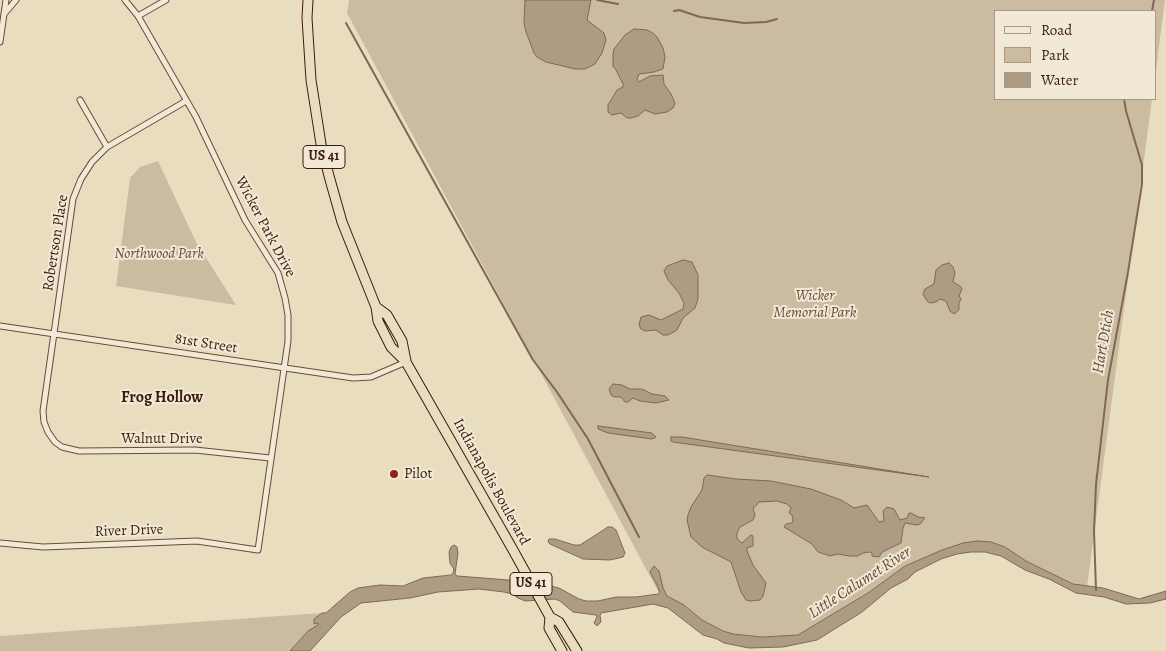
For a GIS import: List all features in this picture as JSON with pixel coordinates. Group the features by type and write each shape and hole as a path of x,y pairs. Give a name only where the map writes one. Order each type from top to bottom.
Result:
{"highway":[{"name":"Indianapolis Boulevard","path":"308,0 311,80 321,144 342,222 376,307 388,315 402,341 406,362 550,617 559,622 577,651"},
{"name":"Indianapolis Boulevard","path":"550,617 549,628 562,651"}],"street":[{"path":"0,42 6,0"},
{"path":"4,14 16,0"},
{"name":"Wicker Park Drive","path":"124,0 138,16 186,101 245,220 271,260 282,286 289,327 258,550"},
{"path":"138,16 166,0"},
{"path":"80,100 107,147"},
{"name":"Robertson Place","path":"55,442 44,422 44,411 73,199 81,179 92,162 107,147 186,101"},
{"name":"81st Street","path":"0,326 284,369 363,379 406,362"},
{"name":"Walnut Drive","path":"55,442 62,447 79,451 195,450 270,458"},
{"name":"River Drive","path":"0,543 43,547 197,541 258,550"}],"green space":[{"name":"Wicker Memorial Park","path":"349,0 1165,0 1156,70 1156,10 994,10 994,100 1152,100 1087,587 1073,584 1026,561 1005,547 991,542 905,566 868,593 798,635 762,637 723,631 702,620 684,605 659,593 347,13"},
{"name":"Northwood Park","path":"158,161 196,242 236,305 116,286 130,178 140,167"},
{"path":"322,613 314,619 314,623 318,623 318,625 308,631 290,651 0,651 0,636"}],"water":[{"path":"525,0 591,0 587,20 604,33 606,40 602,53 595,64 585,69 575,69 546,62 537,57 524,23"},
{"path":"634,29 647,30 653,33 663,48 665,57 663,69 639,74 637,79 639,82 650,76 663,75 664,84 675,103 673,108 667,112 655,114 645,110 638,116 627,118 621,113 612,115 608,112 608,105 617,90 623,87 613,67 614,49 625,35"},
{"path":"683,260 692,262 698,275 698,299 695,308 683,318 677,330 668,335 663,335 656,330 645,331 641,329 639,325 641,317 649,315 661,320 683,309 684,303 679,293 668,280 664,271 667,266"},
{"path":"949,263 955,273 953,282 962,289 959,296 961,299 959,310 954,314 950,311 946,301 940,299 930,303 923,294 925,289 934,284 936,270 942,265"},
{"path":"613,384 622,385 630,389 642,389 652,394 665,396 669,400 656,403 633,398 625,402 621,397 611,395 609,389"},
{"path":"598,426 652,433 656,437 652,439 608,433 598,429"},
{"path":"671,437 682,437 929,477 673,442"},
{"path":"707,475 771,481 811,489 841,500 854,508 867,505 879,522 884,521 883,511 887,507 894,509 900,520 907,518 909,513 925,518 917,525 905,523 901,543 882,552 879,557 872,556 870,552 858,556 838,554 830,556 818,552 812,544 784,527 786,524 792,523 793,520 792,515 789,513 791,508 787,504 777,501 759,502 753,509 755,515 753,520 740,527 737,533 737,539 742,543 751,535 753,536 753,546 747,548 747,551 753,565 766,583 760,600 750,601 746,600 741,592 731,562 702,547 691,537 687,520 688,515 702,490 704,478"},
{"path":"608,527 616,530 625,553 623,557 610,560 583,559 548,542 549,539 555,539 580,545"},
{"path":"991,542 1005,547 1026,561 1073,584 1103,588 1139,599 1166,591 1166,599 1150,603 1126,604 1104,597 1076,593 1049,579 1025,570 1001,556 985,552 971,552 941,559 915,572 908,579 891,588 862,612 817,640 783,647 749,648 724,643 703,635 668,608 653,604 601,613 601,622 597,626 594,623 596,615 573,612 555,599 525,601 516,597 516,595 479,589 438,592 410,598 361,603 341,617 310,651 290,651 308,631 318,625 318,623 314,624 314,619 322,613 326,613 350,592 358,588 380,585 403,586 423,578 451,575 454,569 450,563 449,552 454,545 457,547 458,553 455,574 457,576 534,582 559,588 586,601 658,594 660,592 650,572 654,566 659,571 667,596 684,605 702,620 733,634 762,637 798,635 868,593 905,566 942,550 963,543"}],"waterway":[{"path":"597,0 618,4"},
{"name":"Hart Dtich","path":"1152,10 1154,0"},
{"path":"674,11 679,10 700,17 744,23 766,22 777,19"},
{"path":"346,23 533,360 588,439 639,537"},
{"name":"Hart Dtich","path":"1096,590 1094,531 1096,484 1108,380 1142,184 1142,165 1124,100"}],"place":[{"name":"Pilot","path":"394,474"}],"district":[{"name":"Frog Hollow","path":"162,398"}],"water label":[{"name":"Little Calumet River","path":"860,583"}]}
